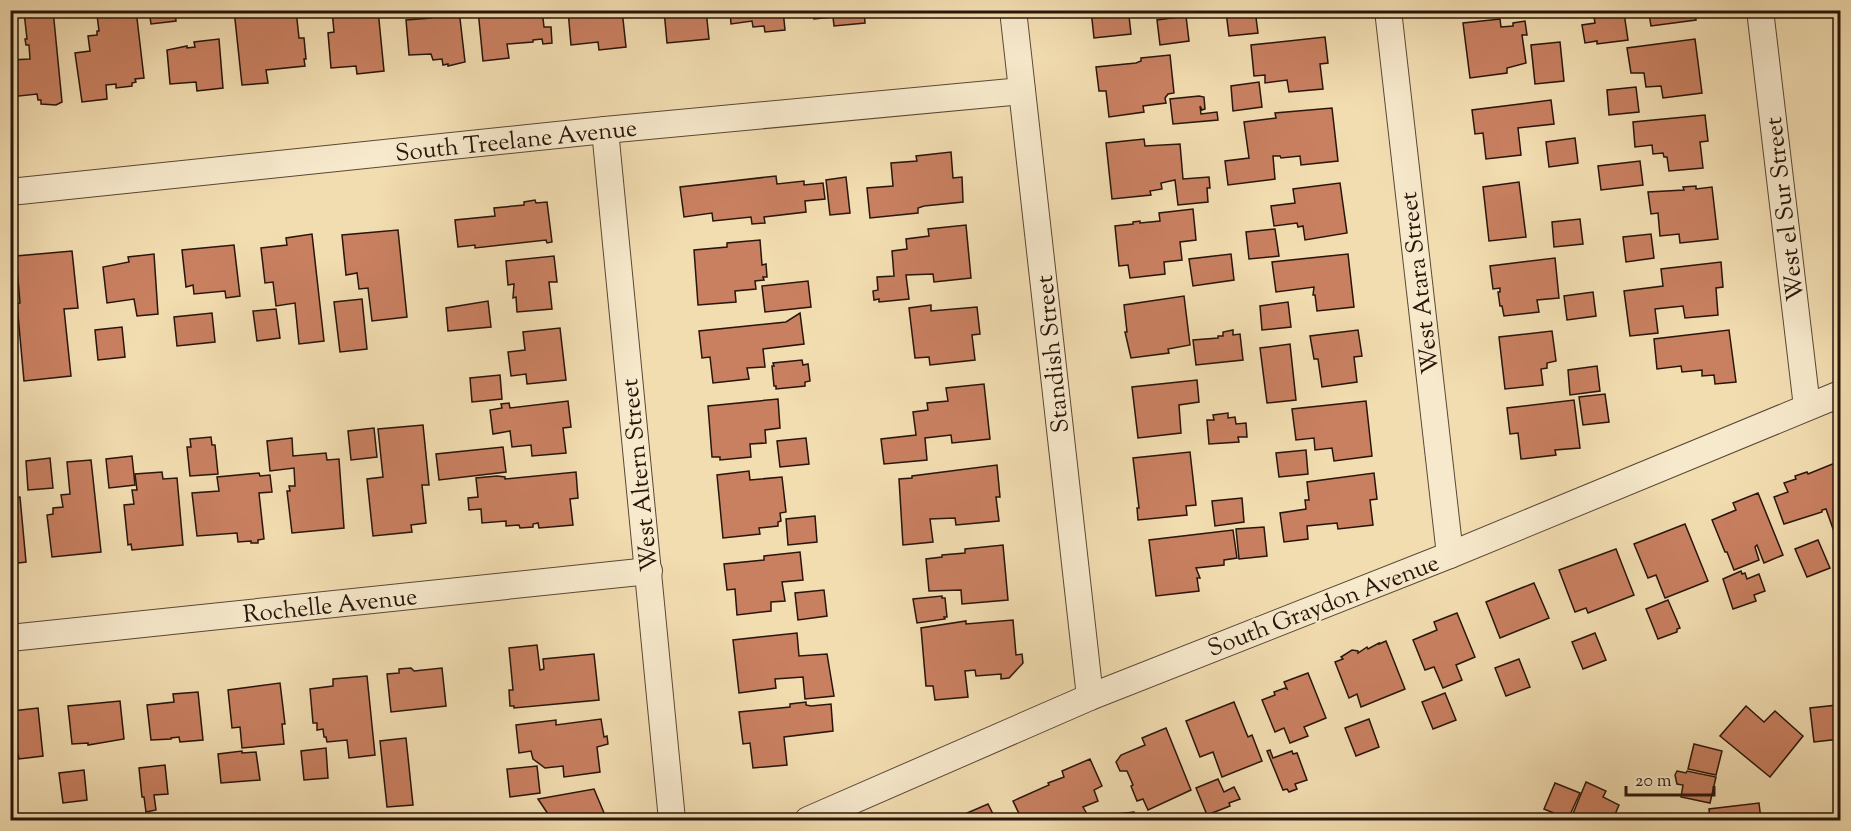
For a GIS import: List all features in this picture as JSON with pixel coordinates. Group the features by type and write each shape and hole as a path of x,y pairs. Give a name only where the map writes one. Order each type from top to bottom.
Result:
{"street":[{"name":"Standish Street","path":"1013,10 1090,697"},
{"name":"West Atara Street","path":"1388,10 1450,555"},
{"name":"West el Sur Street","path":"1760,10 1807,407"},
{"name":"South Treelane Avenue","path":"10,192 605,130 1022,91"},
{"name":"West Altern Street","path":"605,130 672,820"},
{"name":"South Graydon Avenue","path":"808,820 1090,697 1450,555 1840,394"},
{"name":"Rochelle Avenue","path":"10,639 649,571"}],"building":[{"path":"26,10 53,10 62,102 56,105 41,104 37,94 10,97 10,60 30,59 29,45 26,45 25,39 27,39 24,12"},
{"path":"136,10 144,78 135,79 136,82 132,83 132,86 116,88 116,84 106,85 107,99 82,102 75,53 90,51 88,36 97,35 99,31 97,15"},
{"path":"149,10 175,10 176,21 151,24"},
{"path":"234,10 296,10 299,38 304,38 305,66 266,70 268,83 242,85"},
{"path":"332,10 378,10 384,71 357,74 356,66 331,68 328,33 334,32"},
{"path":"427,10 459,10 465,62 448,66 448,64 443,65 442,59 433,60 431,54 409,55 406,20 431,18"},
{"path":"478,10 542,10 544,27 551,27 552,43 543,44 542,39 507,44 509,58 483,61"},
{"path":"568,10 622,10 626,47 599,50 598,42 571,45"},
{"path":"664,10 706,10 709,39 667,43"},
{"path":"730,10 783,10 785,30 765,32 764,26 753,27 752,21 731,24"},
{"path":"813,10 864,10 865,23 834,26 833,17 814,19"},
{"path":"1091,10 1131,10 1132,16 1129,16 1131,34 1094,38"},
{"path":"1255,10 1258,33 1229,36 1226,12"},
{"path":"1283,10 1320,10 1320,12 1283,16"},
{"path":"1627,10 1695,10 1696,20 1651,26 1649,14 1628,17"},
{"path":"1624,13 1628,40 1597,44 1597,41 1585,43 1582,25 1595,23 1594,17"},
{"path":"1186,16 1189,41 1160,45 1157,20"},
{"path":"1500,19 1501,27 1513,26 1513,23 1525,21 1527,35 1522,35 1526,63 1507,68 1507,73 1470,78 1463,23"},
{"path":"1840,27 1840,54 1837,54 1834,28"},
{"path":"1325,37 1328,63 1320,64 1323,89 1289,92 1287,80 1265,83 1265,75 1254,76 1251,45"},
{"path":"219,39 223,88 197,91 196,82 170,84 167,50 187,46 187,48 195,47 194,42"},
{"path":"1695,39 1702,93 1663,98 1661,86 1646,87 1644,73 1631,73 1627,48"},
{"path":"1560,42 1564,81 1535,84 1531,45"},
{"path":"1170,55 1174,93 1168,94 1165,98 1166,103 1143,106 1144,112 1109,117 1106,91 1099,91 1096,67 1136,63 1141,61 1141,58"},
{"path":"1259,82 1262,107 1233,111 1231,86"},
{"path":"1636,87 1639,112 1609,115 1607,90"},
{"path":"1204,97 1205,109 1202,110 1200,106 1201,114 1217,112 1218,120 1173,124 1170,99"},
{"path":"1551,100 1554,124 1518,128 1521,155 1486,159 1483,133 1475,134 1472,110"},
{"path":"1332,108 1338,161 1301,165 1300,156 1281,158 1273,156 1275,179 1228,185 1225,161 1249,158 1244,122 1276,118 1275,113"},
{"path":"1705,115 1708,141 1700,142 1703,168 1669,171 1667,157 1664,157 1663,153 1653,154 1652,145 1635,147 1633,122"},
{"path":"1575,138 1578,163 1549,167 1546,142"},
{"path":"1144,139 1145,146 1180,144 1183,179 1209,177 1208,202 1178,205 1175,180 1161,183 1162,189 1150,191 1151,195 1112,199 1106,143"},
{"path":"951,152 953,178 962,177 963,202 924,206 918,208 918,213 870,218 867,188 893,186 891,163 917,161 916,156"},
{"path":"1640,161 1643,185 1601,190 1598,166"},
{"path":"776,176 777,184 804,181 804,185 823,183 825,199 805,201 806,212 764,217 765,223 752,224 751,217 713,221 712,213 684,217 680,187"},
{"path":"846,177 850,213 830,215 826,180"},
{"path":"1519,182 1526,237 1489,241 1483,187"},
{"path":"1340,183 1347,233 1305,240 1303,226 1298,227 1297,223 1274,226 1271,206 1295,203 1293,189"},
{"path":"1696,186 1696,189 1712,187 1718,239 1680,243 1679,234 1660,236 1658,213 1651,214 1648,192 1684,190 1683,187"},
{"path":"535,200 536,203 547,202 552,242 547,243 546,240 475,248 475,245 458,247 455,220 495,216 494,208 524,205 524,202"},
{"path":"1193,209 1196,240 1180,242 1182,260 1164,262 1165,274 1130,278 1128,265 1119,266 1115,226 1140,221 1140,223 1160,221 1159,213"},
{"path":"1580,219 1583,244 1554,247 1552,222"},
{"path":"966,225 971,278 934,282 933,274 906,275 909,299 879,302 879,299 874,300 873,291 878,290 877,277 894,276 892,251 907,249 906,239 929,236 928,229"},
{"path":"1275,229 1279,256 1249,259 1246,232"},
{"path":"398,230 407,317 372,321 368,288 359,289 357,273 346,275 342,235"},
{"path":"312,234 324,341 299,344 295,303 276,306 273,282 265,283 261,248 287,245 286,238"},
{"path":"1651,234 1654,258 1626,262 1623,237"},
{"path":"760,240 762,265 766,264 767,277 763,277 764,280 755,281 756,289 735,291 736,302 698,305 694,250 727,247 727,243"},
{"path":"234,245 240,296 226,298 225,291 194,294 193,285 186,287 182,250"},
{"path":"72,251 78,308 64,309 71,376 24,381 17,304 20,303 16,256"},
{"path":"154,254 158,314 137,316 134,299 107,303 103,267 129,262 128,257"},
{"path":"1231,254 1234,280 1193,286 1189,259"},
{"path":"1348,254 1354,307 1317,311 1315,295 1313,295 1314,287 1276,292 1272,262"},
{"path":"554,256 557,282 549,282 552,309 517,312 516,297 513,298 514,284 508,285 506,261"},
{"path":"1555,258 1559,298 1537,300 1539,312 1504,316 1498,292 1500,288 1493,289 1490,266"},
{"path":"1721,262 1723,287 1716,288 1718,315 1685,318 1683,306 1655,309 1658,333 1630,336 1624,291 1663,286 1661,269"},
{"path":"808,281 811,307 765,312 762,286"},
{"path":"1593,292 1596,316 1567,320 1564,296"},
{"path":"1184,296 1190,345 1168,349 1169,353 1131,358 1125,332 1127,332 1124,305"},
{"path":"362,299 367,349 340,352 334,302"},
{"path":"488,301 491,327 448,331 446,308"},
{"path":"1288,302 1291,327 1262,330 1260,306"},
{"path":"931,305 931,311 977,307 980,334 972,335 975,360 930,365 929,357 915,358 909,308"},
{"path":"276,309 280,338 257,341 253,311"},
{"path":"212,313 215,342 177,346 174,317"},
{"path":"800,313 804,344 763,349 765,367 747,368 749,379 713,383 710,357 702,358 699,331 786,322"},
{"path":"122,327 125,357 98,360 95,330"},
{"path":"560,328 566,380 527,384 526,374 511,376 508,352 525,350 523,332"},
{"path":"1233,330 1233,335 1240,334 1243,360 1196,365 1193,340 1218,338 1218,336 1223,336 1223,332"},
{"path":"1358,330 1362,356 1354,357 1357,382 1322,387 1318,359 1314,359 1310,336"},
{"path":"1729,330 1736,382 1715,384 1714,375 1702,376 1702,370 1682,372 1681,366 1657,369 1654,339"},
{"path":"1552,331 1556,361 1547,363 1547,368 1541,369 1543,385 1505,389 1499,337"},
{"path":"10,339 13,339 16,368 10,369"},
{"path":"1290,344 1296,400 1267,403 1260,348"},
{"path":"802,360 803,365 808,364 810,381 805,382 805,386 776,389 773,363"},
{"path":"1597,366 1600,391 1570,395 1568,370"},
{"path":"500,375 502,399 472,402 470,378"},
{"path":"1197,380 1199,402 1179,405 1181,433 1138,438 1132,387"},
{"path":"984,384 990,439 952,443 951,435 925,438 927,460 884,464 881,439 916,435 913,412 928,410 927,403 948,401 946,388"},
{"path":"1605,394 1609,422 1583,425 1579,397"},
{"path":"778,399 780,428 765,430 766,443 750,444 751,457 720,460 720,457 712,457 708,406"},
{"path":"1574,400 1580,448 1555,450 1556,455 1521,459 1518,433 1510,434 1507,408"},
{"path":"568,401 571,427 563,428 566,453 532,456 531,445 512,447 510,431 493,434 490,410 502,408 501,404 509,403 510,408"},
{"path":"1366,401 1372,456 1334,461 1332,448 1315,450 1314,438 1296,440 1292,409"},
{"path":"1228,413 1228,418 1235,417 1236,424 1246,423 1247,437 1238,437 1239,442 1209,444 1207,420 1214,420 1213,415"},
{"path":"423,425 429,485 422,485 426,523 411,525 412,532 373,536 367,479 383,477 378,429"},
{"path":"374,428 377,457 351,460 348,431"},
{"path":"211,437 212,445 215,445 218,474 190,476 187,447 191,447 190,439"},
{"path":"292,438 293,456 326,453 327,460 339,459 344,528 292,533 287,491 290,491 289,486 295,486 294,468 270,471 267,441"},
{"path":"806,438 809,464 780,467 777,441"},
{"path":"503,447 506,472 439,480 436,454"},
{"path":"1306,450 1308,474 1279,477 1276,453"},
{"path":"1190,452 1196,505 1186,506 1187,515 1138,520 1137,508 1139,508 1133,458"},
{"path":"132,456 135,485 109,488 106,459"},
{"path":"50,458 53,488 28,490 26,461"},
{"path":"91,460 101,552 52,557 47,515 53,514 53,508 63,507 61,495 70,494 67,462"},
{"path":"1835,463 1840,476 1840,542 1838,543 1826,509 1784,524 1774,497 1788,492 1784,483 1796,479 1795,476 1807,472 1808,474"},
{"path":"997,465 1000,497 996,497 999,521 956,525 955,518 930,519 933,542 903,545 899,479"},
{"path":"749,471 750,480 782,477 786,512 780,513 781,521 778,522 778,526 759,528 760,534 723,538 717,475"},
{"path":"162,472 163,479 177,478 183,545 132,550 131,544 128,545 124,505 134,504 132,490 137,490 135,474"},
{"path":"576,472 578,498 570,499 573,525 539,528 538,523 533,524 533,527 520,528 519,525 506,526 506,521 482,523 481,509 469,510 468,498 478,497 476,478 497,476 505,477 505,479"},
{"path":"259,473 260,476 270,475 272,492 259,493 264,539 258,540 258,543 238,542 237,533 197,536 192,493 219,491 217,477"},
{"path":"1374,473 1377,499 1370,500 1373,525 1338,529 1337,523 1307,526 1308,539 1284,542 1280,513 1306,509 1305,500 1309,500 1307,482"},
{"path":"1758,493 1783,555 1764,563 1757,545 1755,547 1759,560 1734,570 1712,520 1736,510 1733,503"},
{"path":"20,497 26,562 10,564 10,498"},
{"path":"1242,498 1244,522 1215,526 1212,501"},
{"path":"815,516 817,542 788,545 786,519"},
{"path":"1685,524 1708,581 1665,598 1656,575 1648,578 1634,544"},
{"path":"1264,527 1267,556 1239,559 1236,529"},
{"path":"1233,530 1237,558 1224,560 1224,565 1196,568 1200,578 1197,578 1199,591 1156,596 1149,540"},
{"path":"1818,540 1830,568 1807,577 1795,549"},
{"path":"1003,545 1008,600 962,604 961,590 929,591 926,559 965,553 965,549"},
{"path":"1616,549 1634,595 1588,613 1586,608 1575,612 1559,570"},
{"path":"800,552 803,580 782,582 785,601 771,602 771,611 737,615 735,589 727,590 724,564 764,560 764,556"},
{"path":"1741,571 1742,574 1745,573 1747,579 1759,574 1765,591 1754,595 1756,601 1733,609 1723,579"},
{"path":"1534,583 1549,618 1500,638 1486,602"},
{"path":"824,590 827,616 798,620 795,593"},
{"path":"942,596 945,598 947,617 917,623 913,599"},
{"path":"1668,600 1680,628 1677,632 1658,639 1646,609"},
{"path":"1457,613 1475,657 1456,665 1462,680 1443,688 1434,667 1425,670 1413,640 1437,630 1434,622"},
{"path":"1013,620 1016,655 1022,654 1023,663 1009,678 1001,679 1001,674 976,676 975,670 965,671 968,697 935,700 933,686 926,686 921,628 966,621 966,624"},
{"path":"797,633 799,656 827,654 834,696 805,699 803,677 775,679 776,688 739,693 733,640"},
{"path":"1595,633 1606,660 1583,669 1572,642"},
{"path":"1386,641 1405,689 1361,707 1357,694 1349,698 1335,662 1343,659 1341,657 1352,650 1358,653 1367,647 1368,649"},
{"path":"537,645 540,670 544,669 543,659 594,654 599,700 514,708 510,706 509,690 513,690 509,648"},
{"path":"1519,659 1530,687 1506,696 1495,668"},
{"path":"411,668 414,671 442,668 446,706 391,712 387,674 399,673 399,669"},
{"path":"1308,673 1326,718 1304,727 1308,736 1290,743 1284,728 1275,732 1262,700 1275,695 1274,692 1287,689 1284,682"},
{"path":"367,676 375,755 349,758 347,740 327,742 323,729 317,730 317,723 313,723 310,689 333,686 333,679"},
{"path":"280,683 285,724 282,724 284,744 242,748 240,727 232,728 228,690"},
{"path":"1840,689 1840,739 1814,742 1810,708 1837,705 1835,690"},
{"path":"198,692 203,740 180,742 179,737 151,740 147,705 174,702 173,694"},
{"path":"1445,693 1456,720 1433,729 1422,702"},
{"path":"120,701 124,739 88,745 88,743 72,744 68,706"},
{"path":"806,702 806,705 811,706 831,704 833,731 784,737 787,765 753,768 750,743 743,744 739,712 790,707 790,704"},
{"path":"1234,702 1248,737 1252,735 1262,761 1222,777 1213,752 1200,757 1186,721"},
{"path":"1746,706 1764,722 1775,711 1803,736 1770,777 1720,736"},
{"path":"38,708 43,756 19,759 18,754 10,754 12,711"},
{"path":"601,719 604,737 607,736 608,744 597,747 600,772 564,777 563,766 545,768 533,759 531,751 519,753 516,725 556,720 556,725"},
{"path":"1369,719 1379,747 1356,756 1345,728"},
{"path":"1166,728 1191,790 1148,810 1143,799 1137,801 1127,771 1120,771 1116,762 1121,755 1145,745 1142,738"},
{"path":"406,738 413,805 387,807 380,741"},
{"path":"1694,744 1722,751 1716,775 1688,769"},
{"path":"326,748 328,778 304,780 301,751"},
{"path":"1270,750 1273,758 1292,751 1293,754 1297,753 1307,780 1295,784 1297,789 1289,792 1287,789 1283,790 1267,751"},
{"path":"242,751 242,753 256,752 260,780 221,783 218,754"},
{"path":"1090,759 1102,786 1094,790 1098,801 1083,807 1087,814 1072,820 1022,820 1013,801 1064,777 1062,771"},
{"path":"165,765 168,794 154,795 156,810 146,812 139,768"},
{"path":"537,766 540,793 510,797 507,769"},
{"path":"84,770 87,800 63,803 59,773"},
{"path":"1677,771 1716,777 1710,803 1681,797 1683,785 1677,784 1675,775"},
{"path":"1218,779 1224,792 1234,787 1240,799 1229,803 1230,806 1207,815 1196,788"},
{"path":"1586,782 1606,791 1603,797 1619,805 1613,819 1602,814 1599,820 1583,820 1572,816"},
{"path":"1555,783 1580,793 1568,819 1544,809"},
{"path":"594,789 607,820 542,820 550,817 538,799"},
{"path":"1759,803 1761,820 1710,820 1709,809"},
{"path":"988,804 996,820 951,820"},
{"path":"1134,812 1135,820 1110,820 1109,815"}]}
